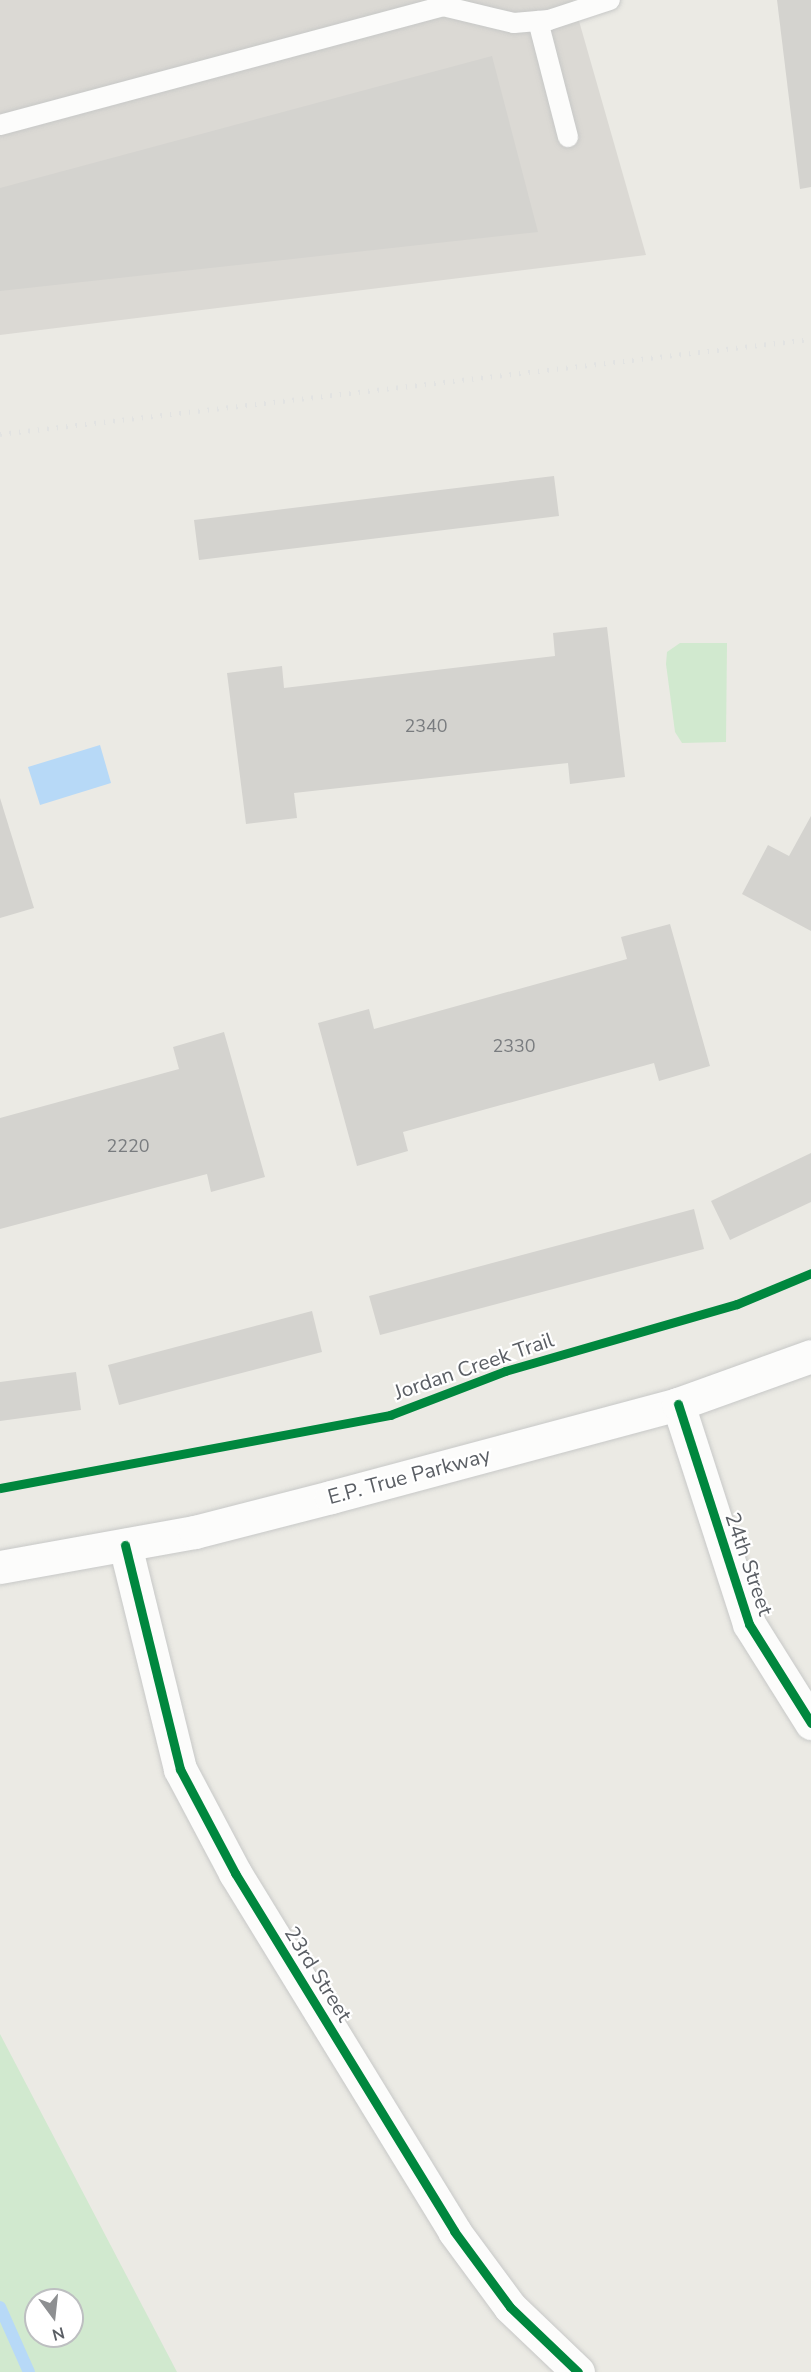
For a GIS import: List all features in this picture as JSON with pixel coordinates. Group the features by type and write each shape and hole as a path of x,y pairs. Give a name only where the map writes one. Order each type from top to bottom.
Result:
{"street":[{"name":"E.P. True Parkway","path":"0,1568 195,1532 678,1404 811,1356"},
{"name":"24th Street","path":"678,1404 749,1624 811,1723"},
{"name":"23rd Street","path":"125,1545 180,1769 235,1873 454,2231 510,2307 578,2372"}],"lane":[{"path":"0,125 444,6 514,23 538,21 610,0"},
{"path":"538,21 568,137"}],"shaded area":[{"path":"0,0 573,0 646,255 0,335"}],"green space":[{"path":"680,643 727,643 726,742 682,743 675,732 666,664 667,652"},
{"path":"0,2034 177,2372 0,2372"}],"water":[{"path":"100,745 111,783 40,805 28,767"}],"building":[{"path":"777,0 811,0 811,187 800,189"},
{"path":"492,56 538,232 0,291 0,188"},
{"path":"554,476 559,516 199,560 194,520"},
{"path":"607,627 625,777 570,784 568,763 294,793 297,818 246,824 227,673 282,666 284,688 555,656 553,633"},
{"path":"0,798 34,908 0,918"},
{"path":"811,816 811,931 742,894 768,845 789,856"},
{"path":"670,924 710,1066 659,1081 654,1063 403,1132 408,1151 357,1166 318,1023 369,1009 374,1029 627,959 621,937"},
{"path":"224,1032 265,1177 211,1192 207,1174 0,1229 0,1118 179,1069 173,1047"},
{"path":"811,1153 811,1202 730,1240 711,1201"},
{"path":"694,1209 704,1249 380,1335 369,1296"},
{"path":"312,1311 322,1352 119,1405 108,1365"},
{"path":"76,1372 81,1410 0,1421 0,1382"}],"waterway":[{"path":"0,2307 29,2372"}],"railway":[{"path":"0,434 811,339"}],"cycle path":[{"name":"Jordan Creek Trail","path":"0,1488 390,1415 505,1371 737,1304 811,1273"},
{"path":"678,1404 749,1624 811,1723"},
{"path":"125,1545 180,1769 235,1873 454,2231 510,2307 578,2372"}]}
